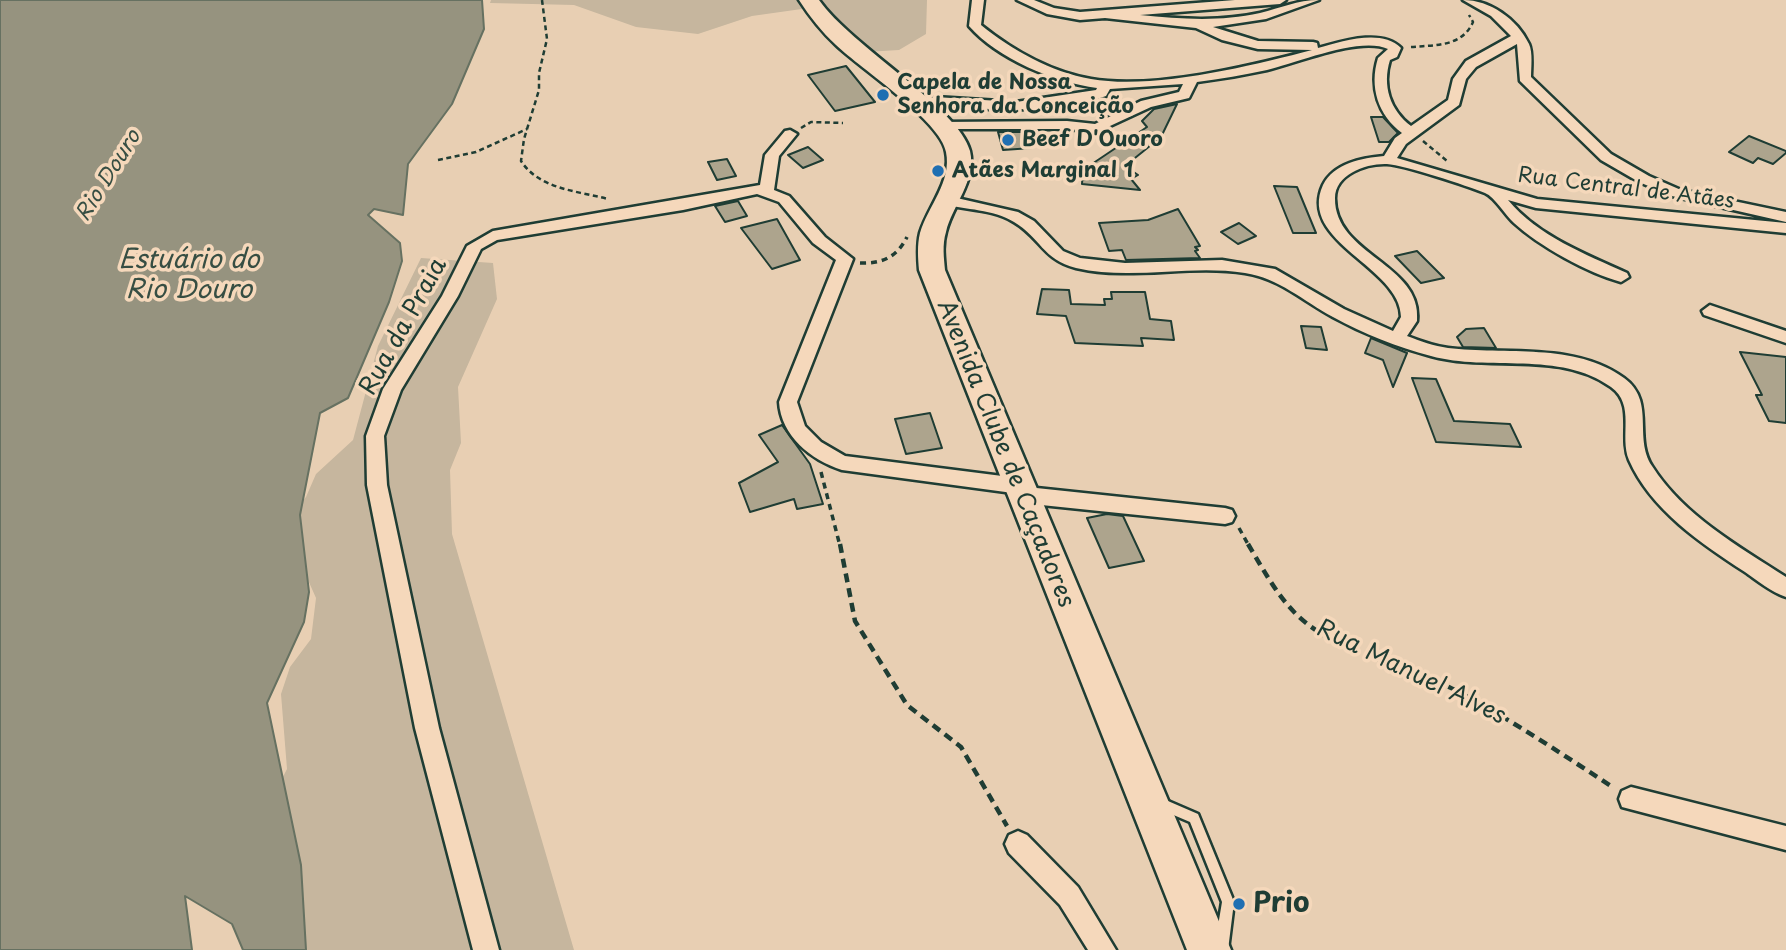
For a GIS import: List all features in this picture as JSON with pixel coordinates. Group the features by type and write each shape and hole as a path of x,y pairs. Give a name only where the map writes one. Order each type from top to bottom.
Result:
{"main road":[{"name":"Avenida Clube de Caçadores","path":"809,0 821,20 839,39 918,103 953,137 958,172 934,232 932,270 1209,950"}],"street":[{"path":"978,0 975,26 992,41 1068,76 1105,85 1193,78 1244,70 1306,53 1355,46"},
{"path":"1023,0 1068,14 1109,15 1199,25 1272,14 1313,0"},
{"path":"1109,15 1280,0"},
{"path":"1469,0 1500,17 1525,53 1525,78 1606,156 1677,193 1786,216"},
{"path":"1199,25 1226,37 1258,45 1355,46 1390,53 1379,74 1385,106 1395,120 1413,134"},
{"path":"1396,339 1409,321 1406,298 1384,272 1345,240 1331,217 1326,197 1329,183 1341,172 1389,160 1395,148 1454,102 1461,79 1471,64 1517,38"},
{"path":"942,126 1068,125 1097,128 1146,104 1184,94 1193,78"},
{"path":"918,103 935,101 1037,104 1094,96 1101,93 1105,85"},
{"path":"790,134 772,155 766,192 784,199 819,240 845,259 788,411 799,432 826,457 842,463 1041,495 1224,516"},
{"name":"Rua Central de Atães","path":"1389,160 1495,194 1536,203 1786,228"},
{"name":"Rua da Praia","path":"486,950 428,728 400,607 377,485 375,436 392,389 450,296 475,246 493,236 683,205 750,189 766,192"},
{"path":"1495,194 1515,218 1531,231 1621,277"},
{"path":"948,201 1022,219 1051,253 1080,264 1236,266 1272,274 1337,312 1396,339 1447,354 1547,358 1589,370 1622,386 1635,409 1632,443 1637,457 1664,498 1693,525 1786,589"},
{"path":"1710,311 1786,337"},
{"path":"1630,799 1786,838"},
{"path":"1018,844 1069,896 1103,950"}],"lane":[{"path":"1146,797 1194,818 1228,902 1221,950"}],"path":[{"path":"542,0 547,39 539,73 539,90 521,161 530,175 553,186 610,200 621,213"},
{"path":"1390,53 1457,41 1470,31 1473,22 1468,14 1500,17"},
{"path":"790,134 811,122 843,122"},
{"path":"438,160 476,152 519,130 527,130"},
{"path":"845,259 863,264 885,261 898,253 909,230"},
{"path":"826,457 821,467 822,479 836,526 848,599 855,621 870,651 907,705 961,747 980,775 996,810 1018,844"},
{"name":"Rua Manuel Alves","path":"1224,516 1236,522 1270,583 1310,626 1342,643 1422,674 1479,701 1630,799"}],"shaded area":[{"path":"491,0 927,0 926,34 899,50 866,52 823,6 752,16 698,34 636,27 574,5 490,3"},
{"path":"421,258 493,263 497,299 458,387 461,443 450,470 452,534 574,950 272,950 269,804 287,769 281,694 290,667 311,639 316,598 304,571 288,518 306,497 316,474 353,440 378,346"}],"water":[{"name":"Estuário do Rio Douro","path":"0,0 482,0 484,29 452,104 408,164 403,215 374,209 368,215 400,243 402,261 389,302 348,398 320,413 300,515 309,592 304,622 267,703 301,865 306,950 243,950 232,924 185,896 192,950 0,950"}],"building":[{"path":"846,66 875,102 835,111 808,75"},
{"path":"1177,104 1161,137 1125,166 1138,175 1131,179 1140,190 1082,184 1083,170 1147,127 1142,121 1154,109"},
{"path":"1371,117 1383,117 1398,133 1389,142 1379,142"},
{"path":"998,132 1026,132 1032,148 1003,150"},
{"path":"1749,136 1786,153 1773,164 1758,158 1753,163 1729,152"},
{"path":"808,147 823,160 803,168 788,155"},
{"path":"727,159 736,176 717,180 708,162"},
{"path":"1274,186 1297,187 1316,233 1293,233"},
{"path":"738,201 747,216 725,222 715,206"},
{"path":"1178,209 1200,246 1195,247 1198,250 1195,251 1200,258 1126,260 1122,250 1109,251 1099,223 1148,220"},
{"path":"777,219 800,260 772,269 741,228"},
{"path":"1239,223 1256,236 1238,244 1221,232"},
{"path":"1417,251 1444,278 1421,283 1395,256"},
{"path":"1042,289 1069,290 1071,304 1105,305 1104,299 1112,299 1111,292 1145,292 1150,319 1171,321 1174,340 1141,338 1143,346 1075,343 1066,316 1037,314"},
{"path":"1301,326 1321,327 1327,350 1306,348"},
{"path":"1484,328 1496,348 1463,347 1457,337 1466,329"},
{"path":"1371,338 1407,353 1393,387 1383,360 1365,353"},
{"path":"1740,352 1786,357 1786,423 1769,421 1756,395 1762,395"},
{"path":"1412,378 1436,379 1454,421 1510,424 1521,447 1436,442"},
{"path":"930,413 942,448 906,454 895,419"},
{"path":"782,425 810,464 823,504 797,509 794,499 750,512 739,483 778,462 759,435"},
{"path":"1107,514 1123,516 1144,561 1109,568 1087,518"}],"place":[{"name":"Capela de Nossa Senhora da Conceição","path":"883,95"},
{"name":"Beef D'Ouoro","path":"1008,140"},
{"name":"Atães Marginal 1","path":"938,171"},
{"name":"Prio","path":"1239,904"}],"water label":[{"name":"Rio Douro","path":"109,176"}]}
